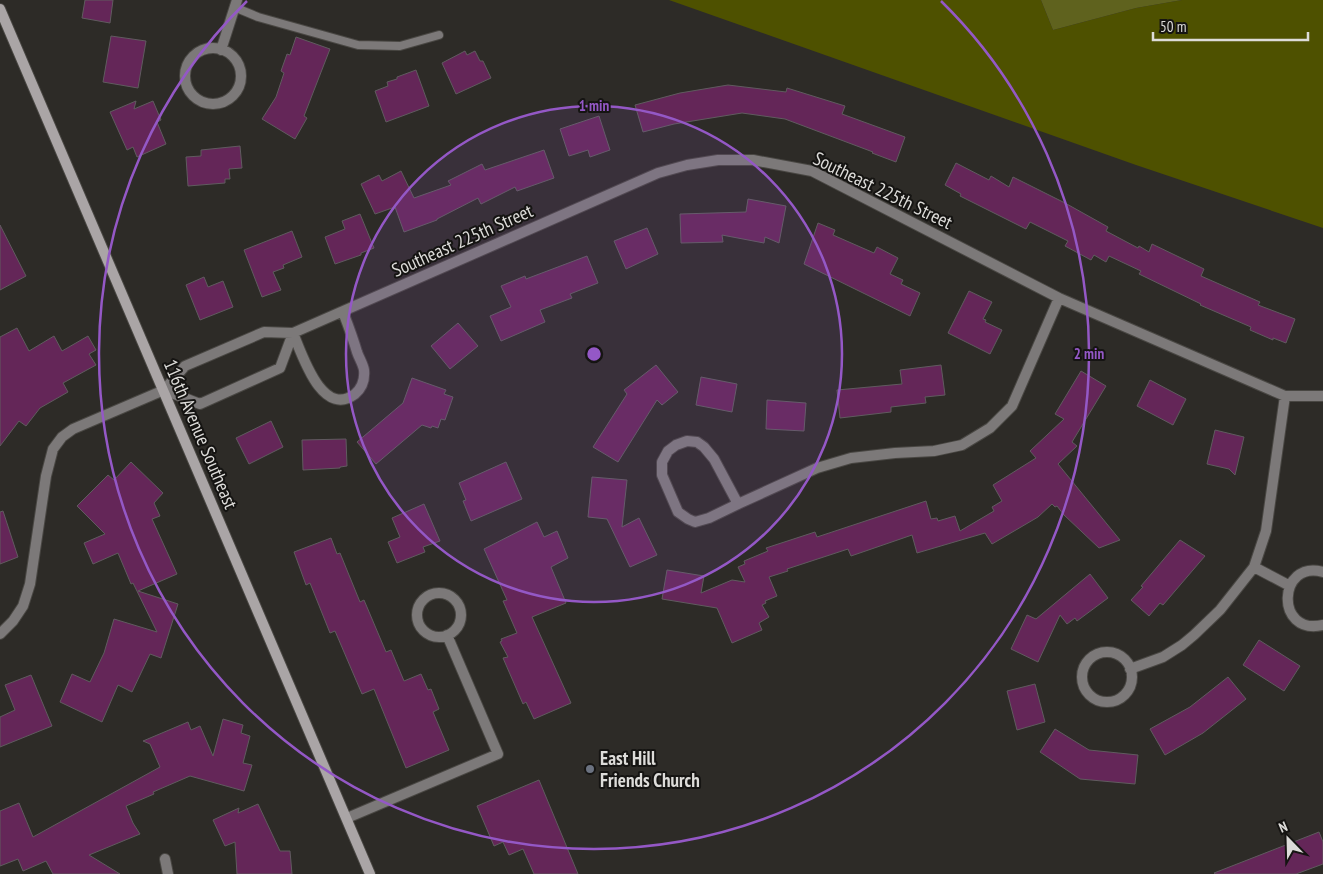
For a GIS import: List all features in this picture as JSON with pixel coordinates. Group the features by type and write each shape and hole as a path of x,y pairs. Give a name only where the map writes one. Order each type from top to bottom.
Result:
{"main road":[{"name":"116th Avenue Southeast","path":"0,9 370,874"}],"street":[{"path":"221,50 236,4"},
{"path":"210,49 221,50 231,55 237,63 241,74 240,85 234,95 226,101 215,104 204,103 195,98 188,90 185,79 186,68 191,59 200,52 210,49"},
{"name":"Southeast 225th Street","path":"0,634 13,621 23,606 30,584 46,476 54,449 62,437 74,428 164,390 185,366 264,332 293,333 658,173 687,165 718,160 753,160 812,171 1059,298 1285,396"},
{"path":"738,504 714,459 704,447 697,442 681,443 668,451 662,462 662,475 678,512 695,522 738,504 817,468 851,458 895,452 934,451 962,445 990,428 1012,406 1059,298"},
{"path":"293,333 311,376 320,389 337,400 345,399 361,388 364,381 364,370 343,312"},
{"path":"164,390 200,404 280,368 293,333"},
{"path":"1130,670 1163,657 1194,635 1220,610 1254,567 1266,531 1285,396 1323,396"},
{"path":"1254,567 1290,586"},
{"path":"1323,572 1311,571 1302,574 1295,579 1287,595 1287,605 1297,621 1306,625 1323,625"},
{"path":"437,592 445,593 458,603 460,610 459,625 454,632 447,635 433,637 421,630 418,624 417,610 424,598 430,594 437,592"},
{"path":"347,818 498,754 447,635"},
{"path":"1112,652 1126,662 1130,670 1131,677 1126,691 1114,700 1106,702 1092,696 1083,684 1082,675 1084,667 1096,654 1112,652"},
{"path":"166,859 168,874"}],"lane":[{"path":"236,4 258,18 358,45 400,46 439,34"}],"shaded area":[{"path":"669,0 1041,0 1053,30 1136,8 1182,0 1323,0 1323,228 1136,165"},
{"path":"1041,0 1182,0 1136,8 1053,30"}],"building":[{"path":"85,0 113,0 110,23 82,18"},
{"path":"111,36 146,41 138,88 103,82"},
{"path":"296,37 330,49 304,116 307,118 295,139 262,119 276,97 284,73 281,71 287,54 290,55"},
{"path":"465,51 467,55 475,51 480,61 483,61 491,78 456,94 442,63"},
{"path":"416,70 429,106 386,122 375,91 388,86 387,82"},
{"path":"728,85 786,92 787,88 845,106 842,114 905,137 896,162 785,119 742,113 674,124 643,132 635,105 680,93"},
{"path":"136,101 134,109 153,101 161,120 157,122 166,144 137,157 133,147 127,150 110,112"},
{"path":"599,116 610,150 590,157 588,150 569,156 560,129"},
{"path":"240,146 242,168 229,169 230,179 225,179 225,183 188,186 186,157 201,156 201,150"},
{"path":"544,150 554,178 517,191 515,187 481,204 478,198 437,220 404,232 395,207 375,214 361,184 379,175 382,181 401,171 414,198 451,185 448,181 482,164 485,170"},
{"path":"956,163 989,180 991,176 1009,187 1013,177 1108,227 1106,231 1138,248 1139,246 1149,252 1152,244 1204,269 1201,276 1260,302 1258,305 1295,319 1286,343 1273,338 1273,340 1250,330 1251,327 1200,305 1139,274 1141,271 1109,256 1106,262 1094,255 1091,260 1065,246 1068,241 1030,222 1026,229 960,196 961,194 945,185"},
{"path":"748,199 786,206 779,243 765,237 764,243 722,235 723,242 681,243 680,214 746,212"},
{"path":"360,214 374,248 361,253 361,255 335,264 325,237 345,229 342,221"},
{"path":"818,223 835,230 833,235 874,253 877,247 898,258 890,274 903,280 901,284 920,293 910,316 804,264"},
{"path":"0,225 26,276 0,290"},
{"path":"647,228 658,254 626,269 614,241"},
{"path":"292,231 302,257 283,265 284,268 273,272 281,290 262,297 244,250"},
{"path":"587,256 598,283 570,294 572,298 540,310 545,322 501,341 490,316 511,307 501,286 525,276 526,279"},
{"path":"204,277 208,287 223,281 233,307 200,320 186,285"},
{"path":"969,291 992,302 983,319 986,320 985,322 1002,330 990,354 948,333"},
{"path":"458,323 478,346 450,369 431,346"},
{"path":"17,328 29,351 54,336 62,351 88,336 96,350 89,354 96,365 63,383 68,392 40,408 26,426 19,421 0,446 0,337"},
{"path":"656,365 678,392 662,405 657,400 618,462 593,447 627,394 624,390"},
{"path":"941,365 945,395 925,397 926,403 891,407 891,412 840,418 837,390 902,384 900,370"},
{"path":"1081,371 1106,386 1072,442 1077,446 1058,464 1120,540 1099,548 1057,506 1055,507 1052,504 1038,517 992,544 985,533 917,553 912,535 851,556 848,549 787,569 788,571 769,577 777,596 765,601 766,603 762,605 769,617 759,623 762,630 732,643 717,608 662,599 667,570 704,576 701,593 732,580 745,582 738,567 745,564 744,561 768,551 766,548 815,532 817,537 926,501 931,519 937,518 938,521 955,516 960,531 994,511 992,507 1002,501 993,485 1036,458 1030,451 1064,419 1055,414"},
{"path":"701,377 737,384 732,412 696,405"},
{"path":"412,378 446,390 444,394 453,397 445,420 441,419 438,428 422,425 376,464 357,442 403,403"},
{"path":"1150,380 1186,399 1173,425 1137,406"},
{"path":"767,400 806,403 804,431 766,429"},
{"path":"271,421 283,447 249,464 236,438"},
{"path":"1215,430 1244,437 1235,475 1229,469 1207,464"},
{"path":"346,439 347,466 303,470 302,440"},
{"path":"131,462 163,493 154,503 160,516 152,519 177,574 138,591 178,604 161,658 150,654 132,692 118,685 102,722 60,702 72,674 90,682 104,653 114,619 157,632 133,583 131,584 118,553 93,564 84,543 105,534 77,506 108,475 114,480"},
{"path":"506,462 522,499 471,521 463,501 466,500 459,483"},
{"path":"592,477 627,480 622,527 639,518 657,555 630,567 607,519 588,517"},
{"path":"424,504 440,541 423,547 425,552 397,563 388,542 400,537 392,518"},
{"path":"3,511 18,557 0,564 0,512"},
{"path":"537,522 544,537 557,531 568,558 551,567 566,603 532,617 571,703 534,719 526,702 523,704 503,658 508,657 500,642 502,641 501,639 517,633 503,601 507,600 484,549"},
{"path":"331,538 337,554 340,553 360,602 364,600 386,652 391,650 404,681 421,674 428,690 431,689 439,709 433,712 449,750 406,768 374,689 362,694 335,631 330,633 310,583 306,585 294,552"},
{"path":"1180,540 1205,556 1163,605 1160,603 1149,616 1131,600"},
{"path":"1090,574 1108,598 1077,621 1075,618 1067,624 1060,615 1038,662 1011,649 1027,615 1036,619"},
{"path":"1259,640 1300,666 1284,691 1243,665"},
{"path":"31,675 52,726 0,747 0,717 15,710 5,685"},
{"path":"1228,677 1246,699 1203,733 1165,755 1150,729 1190,707"},
{"path":"1035,684 1045,722 1017,730 1007,691"},
{"path":"223,719 243,725 241,733 250,736 243,763 252,765 244,791 190,776 126,806 140,834 89,855 120,874 53,874 46,861 23,871 18,859 0,866 0,811 19,803 33,837 160,767 150,744 143,741 188,722 191,730 200,726 213,756"},
{"path":"1055,729 1089,750 1138,755 1135,784 1080,779 1040,752"},
{"path":"539,780 578,874 534,874 523,849 509,855 503,842 494,846 477,806"},
{"path":"258,804 280,851 290,851 292,874 237,874 235,842 225,846 213,820 239,808 238,813"},
{"path":"1319,832 1323,842 1323,864 1296,874 1214,873"}],"place":[{"name":"East Hill Friends Church","path":"590,769"}]}
